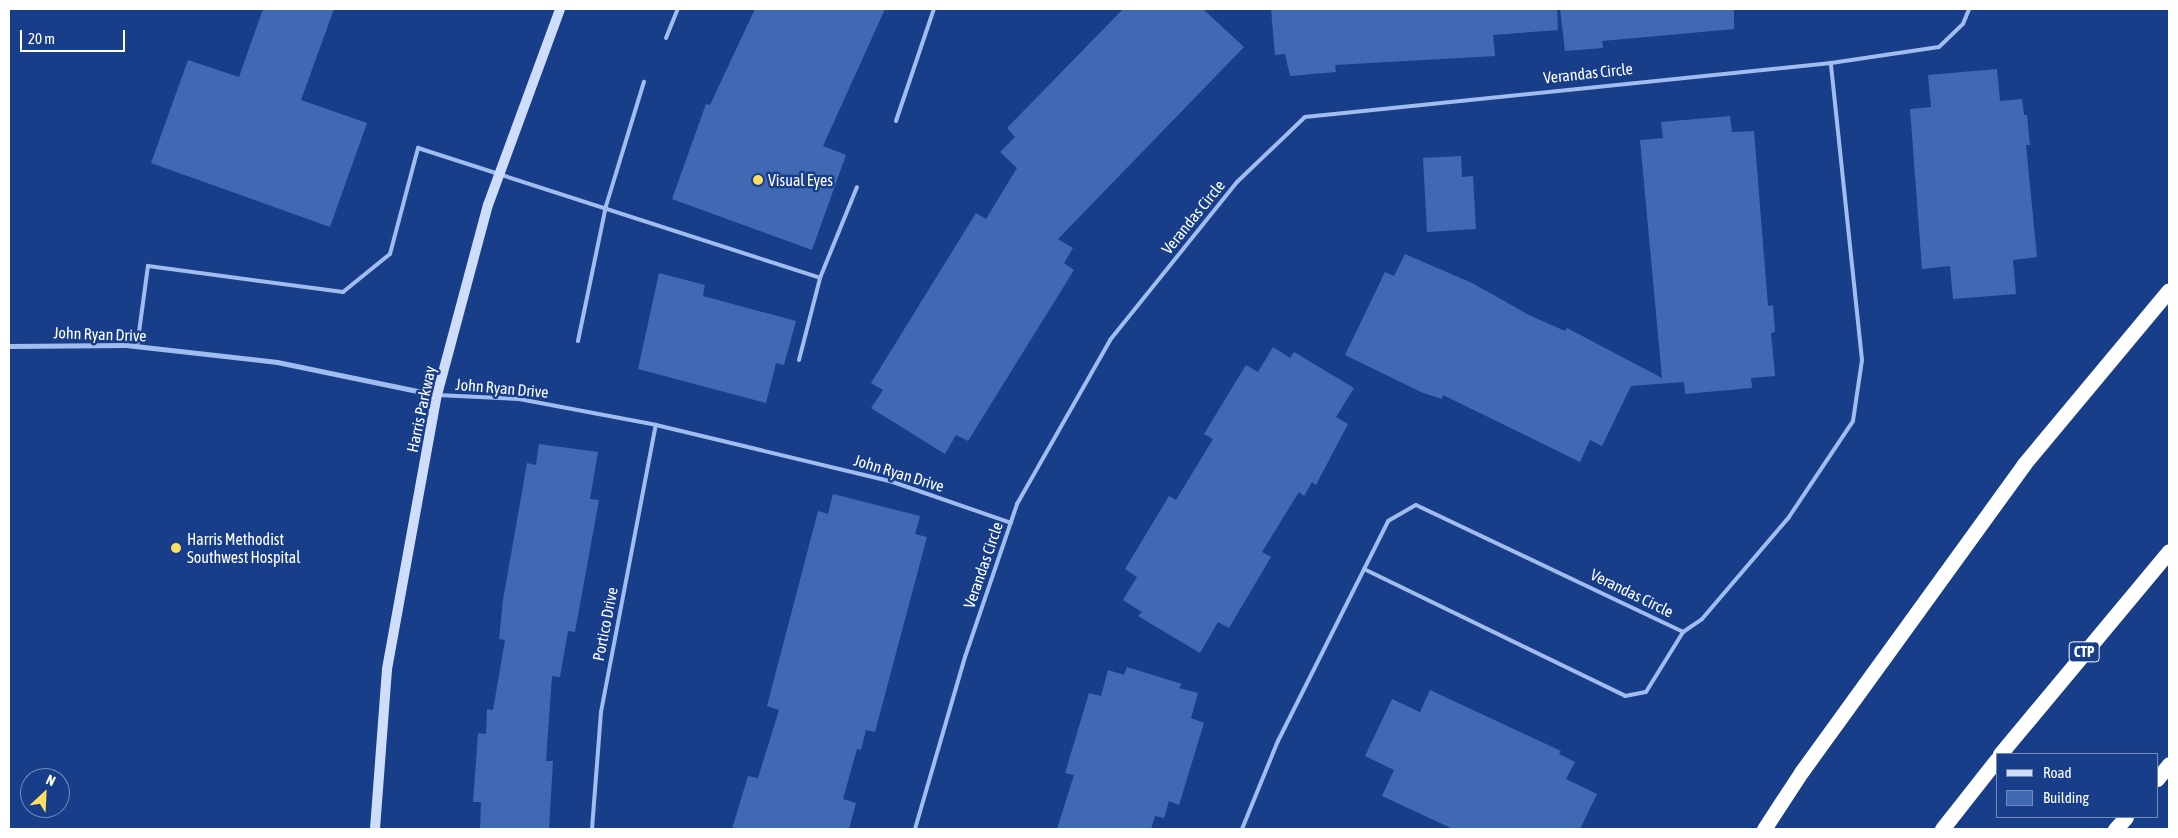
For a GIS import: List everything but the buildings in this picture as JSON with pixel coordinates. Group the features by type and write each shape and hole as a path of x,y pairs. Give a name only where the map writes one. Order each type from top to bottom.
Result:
{"highway":[{"path":"1764,829 1802,770 2024,464 2169,290"},
{"name":"CTP","path":"2001,753 2169,551"},
{"path":"1942,829 1996,760"},
{"path":"2158,778 2169,764"},
{"path":"2115,829 2125,818"}],"street":[{"name":"Harris Parkway","path":"375,829 388,669 437,395 500,172 560,9"},
{"name":"John Ryan Drive","path":"9,346 137,347 277,362 437,395"}],"lane":[{"path":"666,38 678,9"},
{"path":"896,121 934,9"},
{"name":"Verandas Circle","path":"915,829 965,657 1018,504 1110,340 1237,182 1305,117 1831,63 1939,47 1963,24 1969,9"},
{"name":"Verandas Circle","path":"1242,829 1278,741 1388,521 1416,506 1683,632 1702,619 1789,517 1853,421 1862,360 1831,63"},
{"path":"578,341 606,206 644,82"},
{"path":"137,347 148,266 343,292 390,254 418,148 606,206 820,278"},
{"path":"799,360 820,278 857,188"},
{"name":"John Ryan Drive","path":"437,395 519,399 656,425 890,481 1011,523"},
{"name":"Portico Drive","path":"592,829 601,712 656,425"},
{"path":"1364,569 1625,696 1646,692 1683,632"}],"place":[{"name":"Visual Eyes","path":"758,180"},
{"name":"Harris Methodist Southwest Hospital","path":"176,548"}]}
